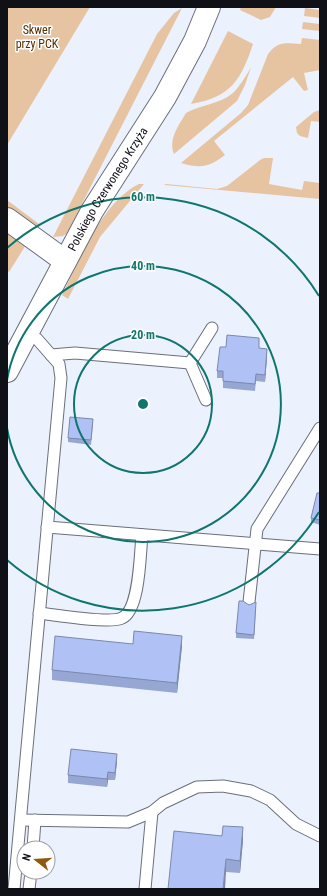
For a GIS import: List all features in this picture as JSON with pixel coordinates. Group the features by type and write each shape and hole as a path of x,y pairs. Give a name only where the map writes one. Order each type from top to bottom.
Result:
{"street":[{"name":"Polskiego Czerwonego Krzyża","path":"7,371 92,211 165,97 195,41 209,7"},
{"path":"7,219 65,261"}],"lane":[{"path":"190,362 212,328"},
{"path":"14,889 61,378 59,364 36,340 26,334"},
{"path":"51,356 75,353 190,362"},
{"path":"190,362 206,400"},
{"path":"249,602 257,529 320,428"},
{"path":"47,527 320,549"},
{"path":"39,613 110,620 122,618 131,609 136,597 142,535"},
{"path":"21,820 128,822 152,812 163,803 197,787 223,786 251,791 270,800 296,824 320,836"},
{"path":"145,889 152,812"},
{"path":"34,840 35,820"}],"green space":[{"name":"Skwer przy PCK","path":"7,7 90,7 7,145"},
{"path":"241,7 276,7 270,17 261,20 240,10"},
{"path":"182,8 67,233 63,236 53,237 157,34 174,13"},
{"path":"305,8 320,10 320,18 304,16"},
{"path":"303,22 320,24 320,31 302,29"},
{"path":"228,31 253,44 244,68 239,77 225,91 216,97 191,104"},
{"path":"302,38 320,40 320,70 304,73 308,90 304,91 293,77 214,141 225,155 204,166 194,166 181,163 241,113 248,105 268,54 275,47 282,44 301,44"},
{"path":"251,67 245,85 237,101 174,154 172,143 173,138 186,113 228,97 238,87"},
{"path":"320,110 320,122 311,121 308,138 300,136 297,133 296,127 314,112"},
{"path":"264,158 273,158 269,184 302,190 304,181 320,183 320,199 164,185 217,189 227,186"},
{"path":"139,184 144,184 100,237 68,299 62,295 93,234 113,204"},
{"path":"7,200 39,224 9,272 7,271"}],"building":[{"path":"227,335 259,338 259,348 267,349 265,375 256,374 255,384 223,381 223,371 217,371 220,347 226,347"},
{"path":"70,417 93,419 91,440 68,438"},
{"path":"317,493 320,493 320,520 311,518"},
{"path":"239,601 243,601 249,605 256,602 254,635 236,633"},
{"path":"134,631 182,636 177,683 52,670 55,636 133,644"},
{"path":"71,749 117,754 115,773 108,772 107,779 68,775"},
{"path":"223,826 243,827 240,861 226,859 223,889 168,889 174,831 222,836"}]}
